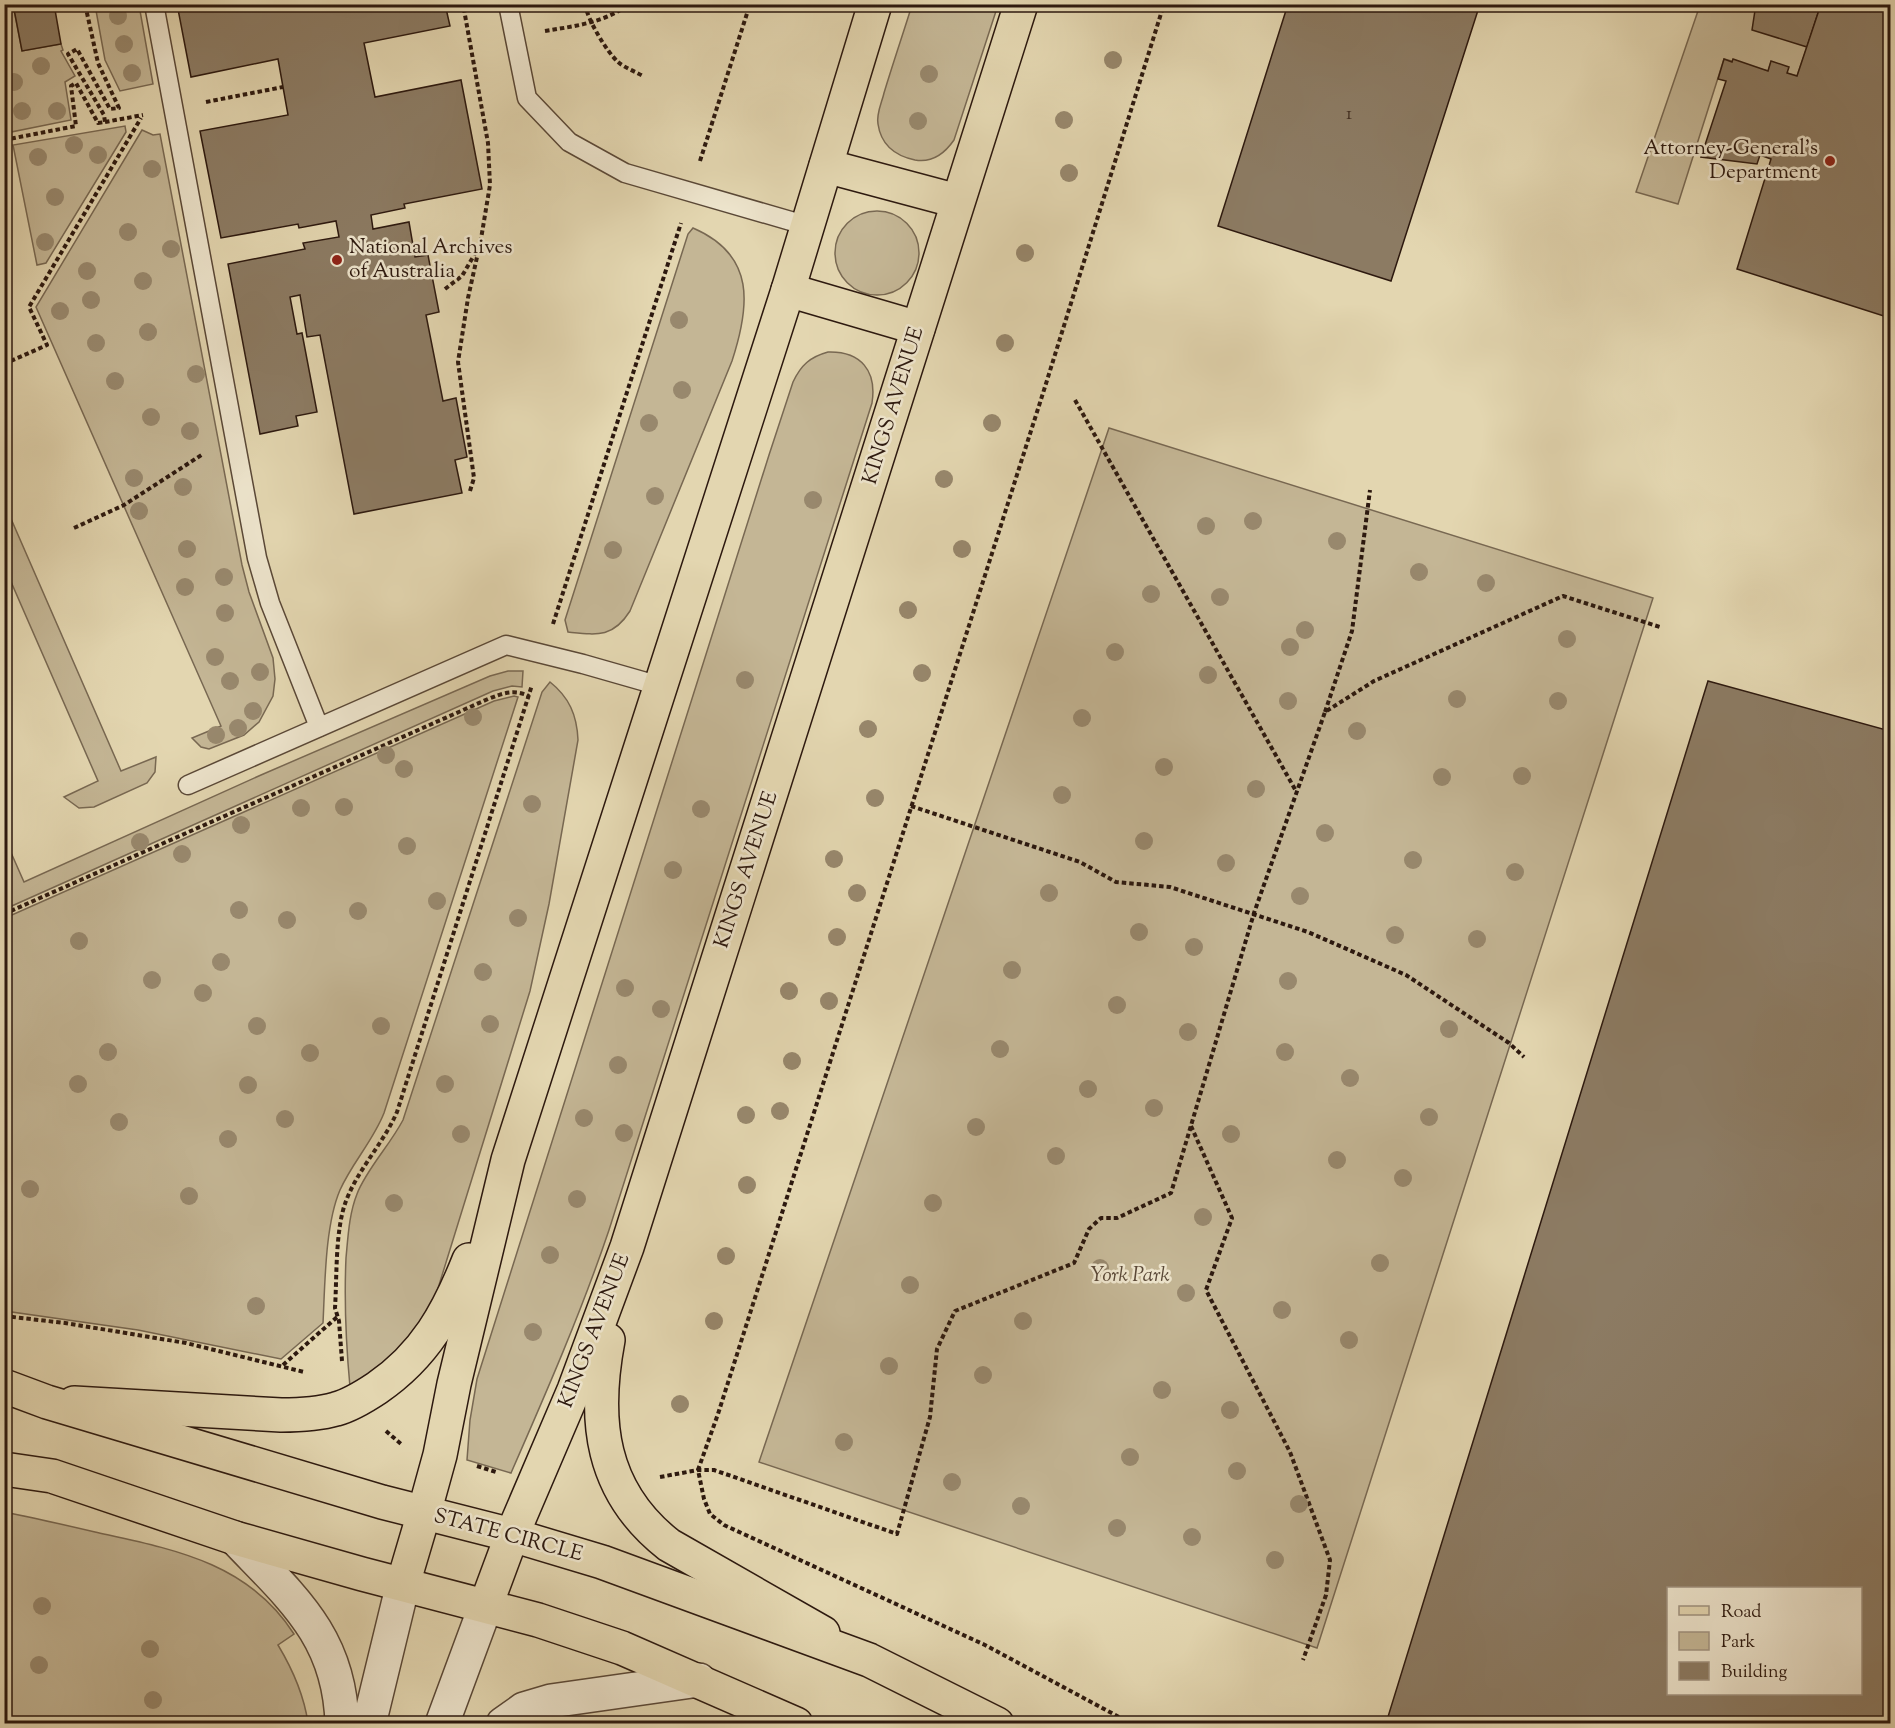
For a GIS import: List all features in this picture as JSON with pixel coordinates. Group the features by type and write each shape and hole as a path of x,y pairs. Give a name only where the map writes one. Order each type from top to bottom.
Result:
{"main road":[{"path":"47,1402 281,1415 301,1415 336,1409 354,1402 387,1381 404,1367 428,1341 438,1326 467,1265 508,1160 788,290 875,4"},
{"name":"KINGS AVENUE","path":"486,1605 512,1535 574,1390 627,1247 1021,4"},
{"path":"826,166 957,201"},
{"path":"788,290 918,328"},
{"path":"403,1584 440,1455 454,1384 508,1160"},
{"path":"627,1247 603,1366 600,1402 608,1454 613,1471 628,1500 657,1536 669,1545 869,1660"},
{"name":"STATE CIRCLE","path":"4,1386 47,1402 424,1514 567,1550 869,1660 997,1724"},
{"path":"4,1469 52,1476 235,1538 538,1620 622,1648 796,1724"}],"street":[{"path":"235,1538 292,1598 319,1633 334,1665 341,1702 342,1724"},
{"path":"369,1724 403,1584"},
{"name":"KINGS AVENUE","path":"442,1724 486,1605"},
{"path":"503,1724 524,1709 551,1701 699,1680"}],"lane":[{"path":"154,4 257,558 266,591 319,727"},
{"path":"508,4 526,98 568,142 625,173 808,226"},
{"path":"188,785 506,645 660,686"}],"path":[{"path":"85,4 98,63 119,108 110,109 77,49 68,54 104,115 105,122"},
{"path":"463,4 488,143 490,185 458,362 474,478 470,491"},
{"path":"585,4 592,23 618,62 643,76"},
{"path":"514,36 592,23 619,12 629,4"},
{"path":"699,163 750,4"},
{"path":"1132,1724 985,1645 724,1524 710,1514 704,1499 698,1470 718,1414 1090,245 1164,4"},
{"path":"4,140 76,126 71,86 76,83 98,123 124,119"},
{"path":"200,104 283,87"},
{"path":"4,364 46,345 29,307 142,115"},
{"path":"551,629 681,225"},
{"path":"445,289 462,276 480,245"},
{"path":"1075,400 1296,791"},
{"path":"74,528 124,506 234,433"},
{"path":"657,1478 698,1470 714,1470 897,1534 930,1417 937,1349 955,1311 1074,1263 1089,1229 1101,1218 1117,1218 1171,1193 1254,913 1352,631 1370,490"},
{"path":"1325,712 1374,681 1563,597 1660,627"},
{"path":"343,1368 335,1308 341,1225 345,1202 358,1176 390,1128 397,1112 536,675"},
{"path":"4,914 488,699 511,692 521,692 529,696"},
{"path":"911,806 1080,862 1116,882 1170,887 1308,932 1406,975 1509,1043 1524,1057"},
{"path":"1191,1125 1232,1218 1206,1290 1290,1452 1330,1560 1326,1594 1303,1660"},
{"path":"4,1316 147,1336 307,1373"},
{"path":"282,1366 337,1317"}],"green space":[{"path":"4,5 13,5 22,51 61,44 63,50 61,51 75,76 65,82 71,120 11,132 5,97"},
{"path":"95,5 139,5 153,84 120,91 105,60"},
{"path":"912,5 998,5 954,140 938,156 921,161 902,156 890,148 882,138 878,120 878,112"},
{"path":"1700,5 1756,5 1807,47 1797,76 1787,73 1771,62 1768,71 1724,59 1678,204 1636,192"},
{"path":"125,126 126,132 46,263 37,265 13,145"},
{"path":"142,130 153,135 160,134 242,565 249,592 273,658 275,679 273,696 259,722 244,735 209,749 201,747 192,738 221,726 36,307"},
{"path":"877,211 893,214 907,223 916,237 919,253 916,269 907,283 893,292 877,295 861,292 847,283 838,269 835,253 838,237 847,223 861,214"},
{"path":"693,228 714,239 728,252 738,267 743,284 742,321 732,361 630,611 617,626 604,633 568,632 565,620 688,234"},
{"path":"828,352 850,355 864,365 872,381 872,403 609,1230 575,1322 511,1473 467,1460 470,1420 477,1379 769,455 796,376 811,359"},
{"name":"York Park","path":"1109,428 1653,598 1317,1648 759,1462"},
{"path":"5,505 121,771 156,757 155,772 147,783 94,807 79,808 64,797 98,781 5,568"},
{"path":"508,671 523,671 522,687 512,686 493,691 5,909 5,839 24,882 261,775 490,676"},
{"path":"550,682 571,707 578,740 549,904 530,991 435,1298 428,1313 394,1357 350,1387 345,1274 348,1234 354,1202 366,1176 403,1120 542,692"},
{"path":"518,697 384,1113 345,1180 335,1204 327,1255 323,1323 281,1359 138,1330 5,1311 5,918 494,701"},
{"path":"4,1512 124,1538 180,1553 206,1562 254,1590 275,1610 294,1634 278,1645 297,1683 308,1723 5,1723"}],"building":[{"path":"13,4 54,4 61,44 22,51"},
{"name":"National Archives of Australia","path":"177,4 445,4 450,26 364,43 375,97 461,80 482,189 404,204 405,208 371,215 373,229 409,222 415,257 428,255 439,312 426,315 443,401 456,398 467,457 455,460 462,493 354,514 320,335 307,337 300,295 290,297 297,334 302,333 317,412 296,416 298,426 260,434 228,264 305,249 303,243 339,237 336,221 299,228 298,224 221,238 200,131 288,115 278,59 191,77"},
{"path":"1288,4 1480,4 1391,281 1218,226"},
{"path":"1756,4 1821,4 1807,47 1752,30"},
{"name":"Attorney-General’s Department","path":"1821,4 1890,4 1890,318 1737,269 1771,159 1760,155 1757,164 1701,157 1726,81 1718,79 1724,59 1732,62 1733,59 1768,71 1771,61 1789,67 1787,73 1797,76"},
{"path":"1708,681 1890,731 1890,1724 1391,1724 1387,1720"}],"place":[{"name":"Attorney-General’s Department","path":"1830,161"},
{"name":"National Archives of Australia","path":"337,260"}]}
